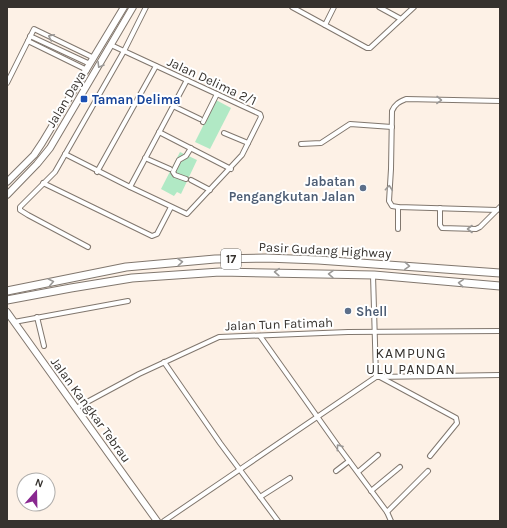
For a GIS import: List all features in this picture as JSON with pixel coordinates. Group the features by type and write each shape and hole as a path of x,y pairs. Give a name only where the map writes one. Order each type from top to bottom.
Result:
{"highway":[{"name":"Pasir Gudang Highway","path":"10,290 126,267 215,259 266,258 318,260 500,273"},
{"name":"Pasir Gudang Highway","path":"7,300 132,278 220,272 373,275 500,286"}],"main road":[{"name":"Jalan Daya","path":"7,182 34,155 124,7"},
{"name":"Jalan Daya","path":"7,193 40,161 50,148 133,7"},
{"path":"7,185 19,170"},
{"name":"Jalan Kangkar Tebrau","path":"7,312 157,521"}],"street":[{"path":"88,247 28,215 20,210 20,207 55,172 124,51 146,7"},
{"path":"292,7 367,48 370,48 414,7"},
{"path":"325,24 334,7"},
{"path":"379,7 401,19"},
{"path":"7,83 34,29 92,61"},
{"path":"30,36 92,61"},
{"path":"28,41 87,70"},
{"name":"Jalan Delima 2/1","path":"112,45 261,115 242,155 231,169 187,214 171,207"},
{"path":"97,172 156,66"},
{"path":"130,187 187,80"},
{"path":"173,106 202,121 217,94"},
{"path":"499,208 398,207 392,206 389,201 392,111 394,106 406,99 500,101"},
{"path":"301,144 321,143 350,124 392,126"},
{"path":"159,132 231,169"},
{"path":"224,133 248,143"},
{"path":"191,148 186,156 179,160 173,173 210,190"},
{"path":"43,183 152,236 157,234 171,207 97,172 65,154"},
{"path":"145,158 170,169"},
{"path":"398,207 398,230"},
{"path":"440,208 441,227 470,229 480,227 499,208"},
{"path":"373,275 374,332 377,377"},
{"path":"14,322 128,301"},
{"path":"37,317 44,346"},
{"name":"Jalan Tun Fatimah","path":"76,408 139,374 219,337 374,332 500,331"},
{"path":"260,336 392,521"},
{"path":"164,362 239,470 278,521"},
{"path":"164,521 377,377 500,375"},
{"path":"377,377 456,418 457,423 430,456"},
{"path":"358,472 378,455"},
{"path":"336,471 349,461"},
{"path":"371,491 400,467"},
{"path":"386,512 428,471"},
{"path":"260,497 290,478"}],"green space":[{"path":"216,100 231,108 210,149 195,142"},
{"path":"180,152 197,160 181,194 177,192 174,196 161,189"}],"place":[{"name":"Taman Delima","path":"84,99"},
{"name":"Jabatan Pengangkutan Jalan","path":"363,188"},
{"name":"Shell","path":"348,311"}],"district":[{"name":"KAMPUNG ULU PANDAN","path":"411,362"}]}
